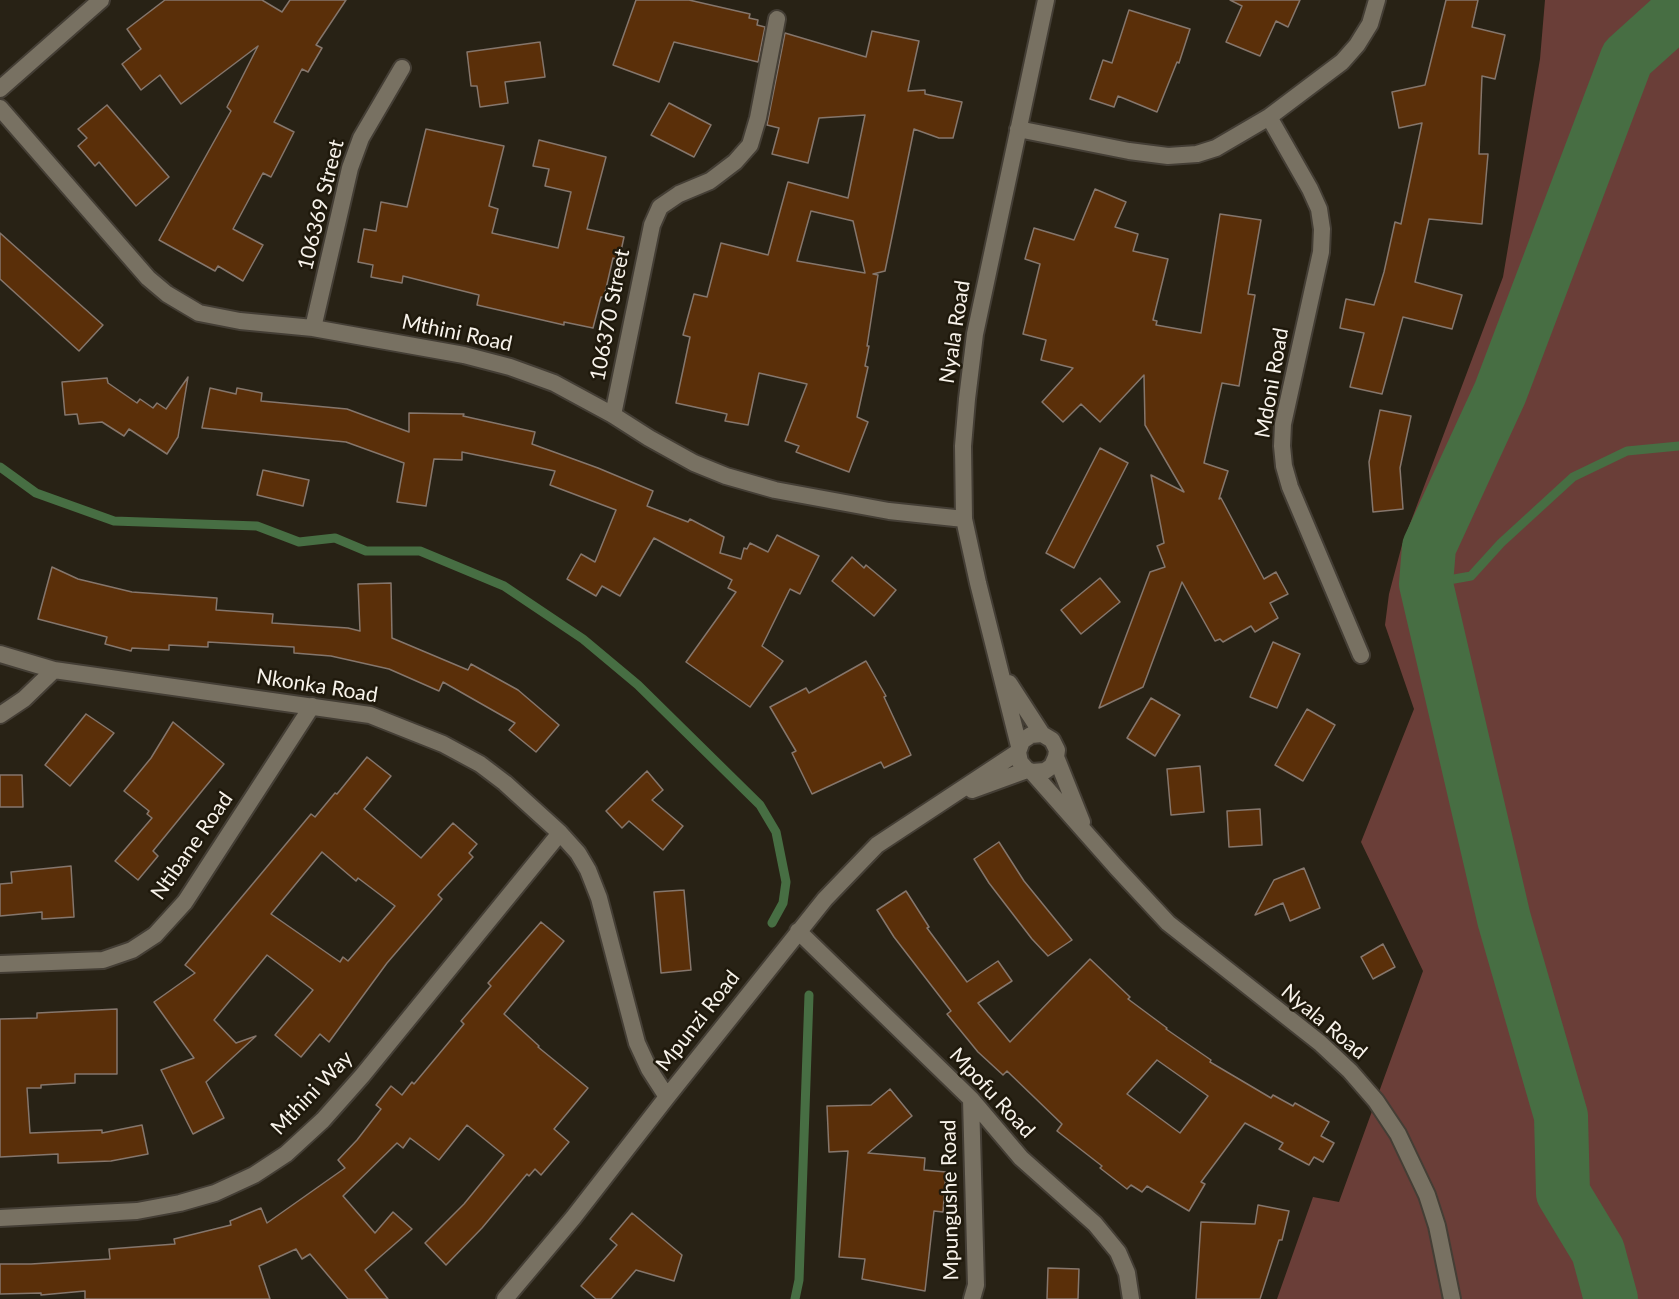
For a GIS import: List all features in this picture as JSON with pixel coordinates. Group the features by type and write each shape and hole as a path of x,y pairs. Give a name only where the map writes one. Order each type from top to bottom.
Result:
{"street":[{"path":"0,89 101,0"},
{"name":"Nyala Road","path":"1018,749 964,519 963,446 975,334 1046,0"},
{"path":"1018,129 1129,151 1168,156 1197,154 1216,148 1269,117 1329,73 1350,54 1370,24 1377,0"},
{"name":"106370 Street","path":"613,415 652,225 660,207 679,194 710,181 735,162 750,145 758,118 777,19"},
{"name":"106369 Street","path":"314,328 350,168 361,138 402,68"},
{"name":"Mthini Road","path":"0,108 148,278 167,294 199,312 216,317 314,328 464,355 510,367 554,383 694,463 726,476 775,490 888,511 964,519"},
{"name":"Mdoni Road","path":"1269,117 1310,189 1319,209 1322,229 1321,252 1283,424 1284,466 1290,487 1361,655"},
{"name":"Nkonka Road","path":"0,654 54,670 370,715 443,744 480,764 505,783 560,833 578,853 588,870 599,898 637,1043 649,1069 667,1096"},
{"path":"0,715 24,699 54,670"},
{"name":"Nyala Road","path":"1002,673 1042,734"},
{"name":"Ntibane Road","path":"0,964 103,960 132,950 155,935 185,902 312,706"},
{"path":"1042,734 1052,740 1056,757 1052,766 1046,771 1030,771 1020,762 1018,749 1026,738 1042,734"},
{"name":"Mpunzi Road","path":"505,1299 573,1218 667,1096 825,899 878,845 926,811 952,797 1018,749"},
{"name":"Nyala Road","path":"1056,757 1086,831"},
{"name":"Nyala Road","path":"1030,771 1168,923 1320,1044 1350,1071 1376,1101 1398,1134 1427,1195 1437,1226 1452,1299"},
{"name":"Mpunzi Road","path":"952,797 1030,771"},
{"name":"Mthini Way","path":"0,1218 137,1211 180,1203 214,1193 254,1175 286,1154 323,1120 362,1076 560,833"},
{"name":"Mpofu Road","path":"798,931 971,1099 1021,1158 1095,1224 1118,1252 1127,1273 1131,1299"},
{"name":"Mpungushe Road","path":"971,1099 976,1286 972,1299"}],"shaded area":[{"path":"1545,0 1679,0 1679,1299 1277,1299 1313,1197 1339,1202 1423,971 1361,842 1414,709 1385,625 1389,594 1402,545 1503,277 1540,59"}],"building":[{"path":"165,0 262,0 282,12 290,0 346,0 316,45 322,48 308,72 302,69 274,122 294,132 271,177 263,173 233,229 263,245 243,281 218,266 215,271 159,240 231,111 227,107 258,46 181,104 160,75 141,90 122,64 141,49 127,29"},
{"path":"636,0 689,0 750,14 749,18 758,20 757,25 765,27 758,62 674,42 659,82 613,65"},
{"path":"1230,0 1300,0 1288,27 1276,21 1260,56 1226,42 1242,6"},
{"path":"1446,0 1478,0 1472,27 1505,35 1495,79 1482,76 1479,154 1488,154 1482,224 1429,219 1415,282 1462,295 1452,329 1403,317 1382,394 1350,387 1364,333 1340,328 1346,299 1374,305 1395,222 1401,224 1422,123 1399,128 1392,92 1425,85"},
{"path":"1129,10 1190,29 1179,63 1177,62 1157,112 1118,96 1114,107 1090,99 1103,60 1112,63"},
{"path":"872,31 919,41 908,91 925,90 925,94 962,102 953,138 939,138 914,129 885,271 873,274 878,275 867,346 869,346 865,366 868,367 857,417 868,422 849,472 796,452 799,446 785,441 807,384 759,373 748,425 725,421 727,414 676,403 690,337 683,335 694,294 707,297 721,243 768,255 788,182 848,198 865,115 819,118 808,163 772,154 779,128 767,125 785,33 866,57","holes":["811,211 853,221 865,273 797,261"]},
{"path":"540,42 545,77 505,82 508,103 480,107 477,86 471,86 467,52"},
{"path":"669,103 711,125 694,157 651,135"},
{"path":"107,105 169,177 136,206 99,162 95,166 78,146 87,138 78,129"},
{"path":"426,129 504,146 489,206 498,209 492,233 558,248 571,192 545,186 549,169 533,166 539,140 606,157 587,229 624,237 619,260 613,258 604,297 601,297 593,328 564,322 564,325 477,305 479,295 403,276 402,283 371,277 373,265 358,262 364,229 376,231 381,202 407,207"},
{"path":"1095,189 1126,202 1115,227 1138,234 1133,251 1168,259 1153,320 1157,321 1156,325 1201,333 1220,214 1261,220 1248,294 1255,295 1239,386 1222,383 1204,463 1228,471 1219,499 1221,498 1264,579 1276,572 1288,594 1270,603 1278,618 1255,632 1251,626 1223,642 1220,639 1215,641 1182,582 1143,687 1099,708 1150,572 1165,567 1157,546 1164,543 1151,475 1184,492 1145,425 1144,375 1100,422 1081,404 1063,422 1042,402 1073,368 1041,360 1046,340 1023,334 1040,264 1025,259 1034,228 1074,240"},
{"path":"0,233 103,325 79,351 0,279"},
{"path":"188,377 178,437 167,454 129,429 124,436 102,422 79,424 77,414 65,415 62,382 107,378 108,383 137,403 140,399 153,408 157,403 166,409"},
{"path":"210,388 236,394 237,388 262,393 261,401 347,409 409,432 409,413 464,414 463,416 535,432 532,444 653,491 647,506 688,522 690,519 724,537 720,553 741,559 744,548 747,549 750,543 768,552 777,535 819,556 800,594 790,589 762,646 783,661 750,707 686,662 736,592 728,588 732,580 654,538 620,596 602,586 596,596 567,579 581,554 595,562 616,510 550,485 555,471 462,452 462,460 434,459 426,506 397,502 404,463 346,442 202,428"},
{"path":"1380,410 1411,416 1400,468 1403,509 1373,512 1369,462"},
{"path":"1100,448 1128,463 1074,568 1046,553"},
{"path":"263,470 309,480 303,506 257,495"},
{"path":"852,557 864,568 866,565 896,590 874,616 832,581"},
{"path":"52,567 78,579 132,592 217,598 216,610 273,614 272,623 348,628 360,631 358,584 391,583 392,638 468,670 471,664 518,690 559,725 536,752 509,730 515,723 443,682 439,691 389,669 331,656 294,653 294,647 208,642 208,647 169,645 169,650 132,648 131,651 105,644 107,637 38,619"},
{"path":"1100,578 1120,602 1081,634 1061,610"},
{"path":"1273,642 1300,654 1277,708 1250,697"},
{"path":"866,661 886,696 884,697 911,755 884,768 881,762 812,794 792,753 796,751 770,707 806,688 809,693"},
{"path":"1151,698 1180,715 1155,756 1127,738"},
{"path":"1307,709 1335,725 1303,781 1275,765"},
{"path":"86,714 114,733 70,786 45,765"},
{"path":"173,722 224,764 153,851 158,856 138,880 115,861 152,818 147,814 149,811 124,791 151,758"},
{"path":"367,757 391,776 364,809 421,858 453,823 477,844 469,853 473,857 438,895 442,899 387,963 329,1042 320,1034 301,1057 275,1035 313,990 267,955 214,1020 236,1043 256,1036 206,1082 224,1118 193,1134 161,1070 194,1058 154,1002 195,973 185,965 311,814 315,817 335,793 337,794","holes":["322,852 356,881 358,878 395,906 348,961 343,957 340,962 271,914"]},
{"path":"1200,766 1204,812 1171,815 1167,769"},
{"path":"647,771 663,790 652,800 683,826 663,850 629,821 622,828 606,811"},
{"path":"0,775 22,775 23,807 0,807"},
{"path":"1260,809 1262,845 1229,847 1227,811"},
{"path":"999,842 1024,881 1072,940 1048,956 989,883 974,859"},
{"path":"71,866 74,917 42,919 42,912 0,916 0,884 12,883 11,872"},
{"path":"1304,868 1320,908 1290,921 1283,903 1255,915 1274,880"},
{"path":"684,890 691,970 661,973 654,892"},
{"path":"906,891 929,927 927,928 967,982 998,961 1012,981 978,1003 1010,1042 1090,959 1130,997 1128,999 1211,1060 1210,1062 1271,1098 1273,1095 1293,1106 1295,1103 1329,1122 1321,1136 1334,1143 1323,1162 1314,1157 1309,1165 1279,1149 1283,1143 1245,1123 1201,1182 1205,1184 1189,1211 1147,1186 1142,1192 1131,1185 1127,1189 1057,1131 1062,1124 1007,1071 1003,1075 978,1052 947,1014 951,1011 894,937 877,910","holes":["1157,1060 1208,1096 1180,1133 1127,1094"]},
{"path":"541,922 564,941 504,1014 538,1047 588,1088 554,1129 569,1142 541,1175 535,1169 529,1176 527,1174 482,1228 446,1265 425,1243 464,1204 504,1155 467,1125 439,1160 410,1138 403,1148 397,1143 343,1196 375,1233 393,1212 412,1229 365,1270 388,1299 348,1299 310,1254 302,1259 296,1249 259,1266 270,1299 85,1299 85,1291 41,1295 41,1293 0,1294 0,1264 110,1259 109,1249 175,1244 174,1239 231,1225 230,1221 261,1208 267,1223 345,1168 338,1160 381,1109 376,1105 391,1086 402,1095 412,1082 414,1084 464,1024 461,1021 491,986 488,983"},
{"path":"1383,944 1395,967 1373,979 1361,957"},
{"path":"117,1009 117,1074 75,1074 75,1083 27,1088 30,1133 102,1130 102,1133 142,1125 148,1154 111,1161 58,1163 58,1154 0,1157 0,1019 37,1018 37,1013"},
{"path":"890,1089 912,1116 868,1153 925,1158 924,1170 946,1172 943,1212 934,1211 925,1291 862,1279 865,1259 839,1257 848,1151 829,1152 827,1106 871,1105"},
{"path":"1258,1205 1289,1211 1282,1240 1279,1240 1260,1299 1196,1299 1201,1222 1255,1224"},
{"path":"632,1213 682,1255 674,1281 636,1270 611,1299 596,1299 581,1286 617,1245 610,1239"},
{"path":"1048,1268 1079,1269 1078,1299 1047,1299"}],"waterway":[{"path":"1611,1299 1598,1251 1563,1193 1561,1116 1504,919 1426,584 1429,547 1500,393 1627,58 1679,11"},
{"path":"1426,584 1471,576 1501,543 1573,477 1627,451 1679,446"},
{"path":"0,467 36,493 114,521 257,526 299,542 335,538 366,551 420,551 504,586 583,639 638,685 760,805 776,832 786,882 783,903 772,923"},
{"path":"795,1299 799,1280 809,995"}]}
